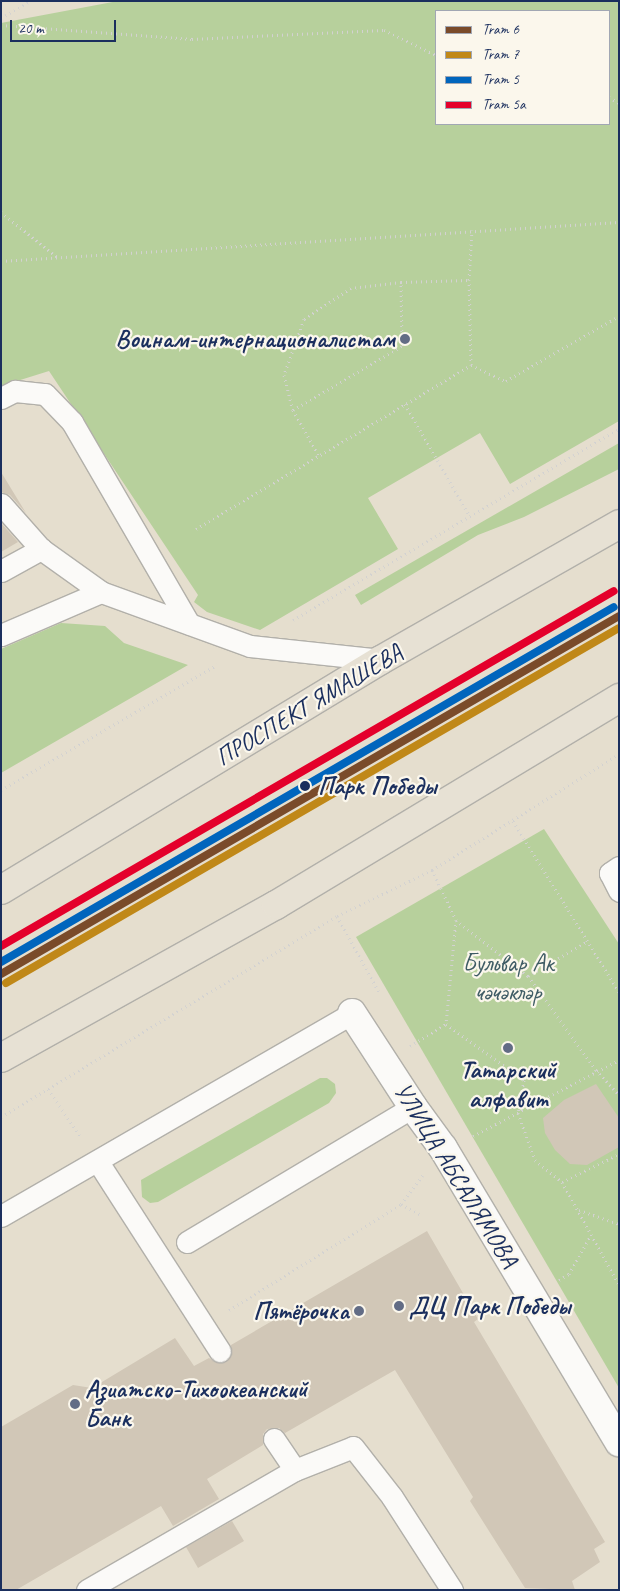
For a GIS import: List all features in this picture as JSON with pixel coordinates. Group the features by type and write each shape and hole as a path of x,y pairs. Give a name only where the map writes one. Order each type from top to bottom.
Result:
{"main road":[{"name":"ПРОСПЕКТ ЯМАШЕВА","path":"1,890 381,660 619,524"},
{"path":"1,1058 276,905 619,698"}],"street":[{"name":"УЛИЦА АБСАЛЯМОВА","path":"352,1013 413,1108 443,1148 619,1442"}],"lane":[{"path":"1,398 15,391 45,394 72,422 189,624"},
{"path":"1,504 41,549 102,592 250,646 381,660"},
{"path":"1,571 41,549"},
{"path":"1,635 102,592"},
{"path":"619,867 610,873 619,891"},
{"path":"1,1216 98,1162 352,1013"},
{"path":"186,1242 413,1108"},
{"path":"98,1162 220,1351"},
{"path":"274,1439 295,1470"},
{"path":"87,1590 115,1584 295,1470 352,1447 392,1497 452,1590"}],"path":[{"path":"1,18 30,1"},
{"path":"1,25 192,39 384,30 435,55"},
{"path":"1,212 58,258"},
{"path":"1,261 619,222"},
{"path":"471,365 469,280 472,230"},
{"path":"319,456 293,410 284,375 304,320 351,288 401,282 469,280"},
{"path":"293,410 402,346 401,282"},
{"path":"471,365 506,381 619,316"},
{"path":"196,529 471,365"},
{"path":"405,404 469,515"},
{"path":"1,790 619,429"},
{"path":"1,1117 337,916 432,870 514,821 619,754"},
{"path":"514,821 619,992"},
{"path":"432,870 456,920 528,976 596,1070 619,1095"},
{"path":"446,1024 456,920"},
{"path":"528,976 588,941"},
{"path":"410,1047 446,1024"},
{"path":"446,1024 524,1080 518,1113 535,1160 562,1182 619,1285"},
{"path":"227,1311 401,1204 443,1148 466,1140 596,1070 619,1060"},
{"path":"48,1089 98,1162"},
{"path":"562,1182 619,1154"},
{"path":"401,1204 419,1214"},
{"path":"579,1210 619,1224"},
{"path":"532,1297 569,1274 591,1234"}],"green space":[{"path":"118,1 619,1 619,421 510,484 480,433 368,498 398,549 260,630 207,612 194,602 198,595 49,371 1,386 1,23"},
{"path":"619,443 619,469 524,517 478,535 361,605 355,595"},
{"path":"61,623 105,626 124,643 188,665 1,773 1,649"},
{"name":"Бульвар Ак чәчәкләр","path":"544,829 619,944 619,1388 356,937"},
{"path":"320,1078 327,1078 335,1084 336,1093 329,1103 158,1202 150,1203 142,1197 141,1180"}],"building":[{"path":"1,472 26,513 10,495 1,492"},
{"path":"1,523 18,542 1,552"},
{"path":"596,1084 619,1118 619,1147 587,1165 570,1164 555,1150 545,1133 543,1118 564,1100"},
{"path":"427,1231 478,1319 474,1322 605,1542 594,1549 600,1562 572,1581 575,1590 525,1588 470,1501 473,1497 395,1370 285,1433 279,1428 267,1429 263,1434 263,1445 207,1479 219,1499 173,1526 161,1506 16,1590 1,1590 1,1427 73,1385 92,1388 175,1338 194,1366 209,1358 215,1362 226,1362 231,1356 231,1345"},
{"path":"232,1521 244,1541 198,1568 186,1547"}],"tram line":[{"name":"5а","path":"1,946 614,591"},
{"name":"5","path":"1,962 614,607"},
{"name":"6","path":"1,974 619,616"},
{"name":"7","path":"6,983 619,628"}],"place":[{"name":"Воинам-интернационалистам","path":"405,339"},
{"name":"Парк Победы","path":"305,786"},
{"name":"Татарский алфавит","path":"508,1048"},
{"name":"ДЦ Парк Победы","path":"399,1306"},
{"name":"Пятёрочка","path":"359,1311"},
{"name":"Азиатско-Тихоокеанский Банк","path":"75,1404"}]}
